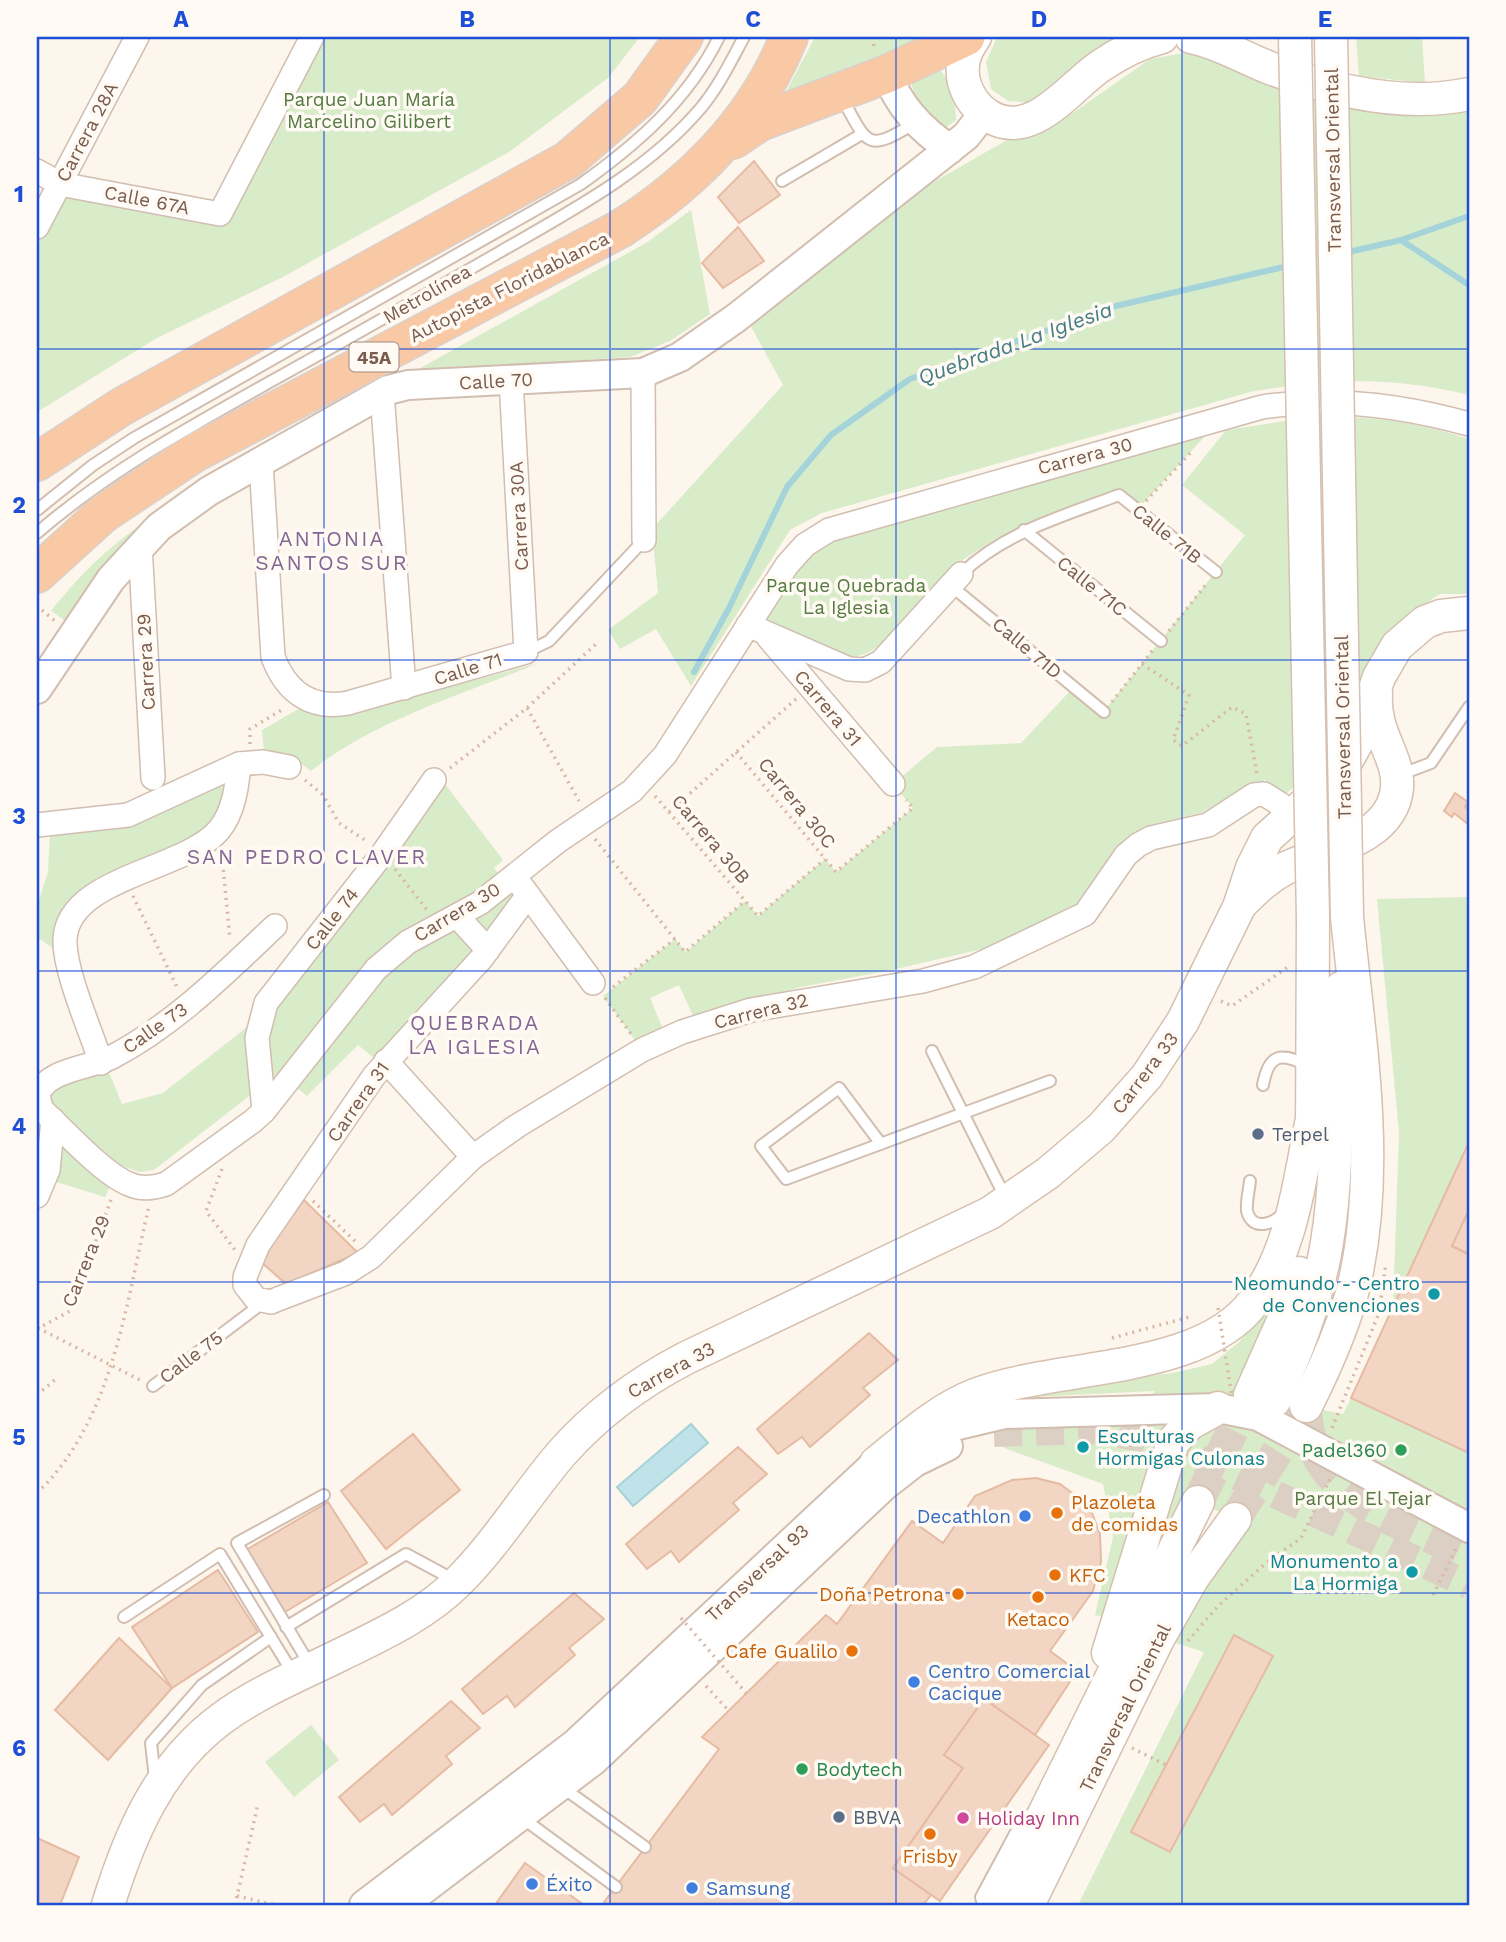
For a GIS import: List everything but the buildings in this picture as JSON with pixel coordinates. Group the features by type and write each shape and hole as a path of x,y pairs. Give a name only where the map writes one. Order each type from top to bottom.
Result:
{"highway":[{"path":"37,462 121,407 568,160 640,98 684,37"},
{"name":"Autopista Floridablanca","path":"37,574 103,514 157,476 226,435 620,229 677,190 718,150 756,100 789,37"},
{"path":"718,150 760,122 887,74 966,37"}],"main road":[{"path":"975,37 963,58 962,71 968,94 984,113 1006,123 1046,111 1098,68 1123,52 1163,37"},
{"path":"1191,37 1269,68 1343,88 1421,101 1469,94"},
{"name":"Transversal Oriental","path":"1244,1400 1287,1312 1303,1255 1311,1205 1313,918 1295,37"},
{"name":"Transversal Oriental","path":"1306,1406 1332,1350 1352,1293 1363,1214 1365,1096 1347,917 1331,37"},
{"name":"Carrera 33","path":"108,1905 136,1825 156,1791 185,1753 220,1719 415,1616 458,1582 561,1454 611,1404 686,1358 1004,1198 1074,1152 1122,1106 1167,1048 1199,990 1239,907 1261,847 1285,819 1333,780 1351,754 1379,677 1396,646 1409,632 1441,616 1469,613"},
{"name":"Carrera 33","path":"1239,907 1271,877 1306,859 1358,839 1372,829 1394,802 1397,776 1377,725 1379,677"},
{"path":"1351,754 1374,758 1397,776"},
{"path":"1285,819 1281,842 1287,850 1306,859"},
{"path":"1082,1739 1173,1443 1189,1424 1244,1400 1301,1340 1325,1251 1334,1171 1337,1031 1347,917"},
{"path":"876,1463 929,1420 974,1395 1039,1378 1161,1355 1211,1338 1227,1328 1255,1300 1278,1261 1312,1119"},
{"name":"Transversal Oriental","path":"999,1905 1198,1502"},
{"name":"Transversal Oriental","path":"1028,1905 1159,1637 1192,1578 1235,1519"}],"street":[{"name":"Carrera 28A","path":"37,227 137,37"},
{"name":"Calle 67A","path":"37,171 60,184 220,214 312,37"},
{"path":"887,74 896,94 917,122 950,149"},
{"name":"Calle 70","path":"37,689 106,586 140,545 191,503 382,393 408,385 643,373 680,357 736,318 950,149 966,136 984,113"},
{"path":"643,373 644,540"},
{"name":"Carrera 30A","path":"512,380 526,652"},
{"path":"382,393 404,688"},
{"name":"Carrera 30","path":"137,1185 176,1178 264,1111 376,969 408,942 521,885 586,822 642,781 665,755 756,629 787,565 805,545 829,530 1262,407 1325,401 1407,408 1469,424"},
{"path":"261,462 273,657 279,673 302,698"},
{"name":"Carrera 29","path":"140,545 153,778"},
{"path":"756,629 849,669 865,670 881,662 955,579"},
{"name":"Carrera 31","path":"756,629 810,686 893,784"},
{"name":"Calle 71","path":"302,698 330,706 404,688 526,652"},
{"path":"37,825 128,815 244,763 289,768"},
{"path":"101,1063 68,961 65,938 68,926 92,898 108,885 185,855 220,829 235,794 244,763"},
{"name":"Calle 74","path":"264,1111 257,1038 266,1003 383,853 434,780"},
{"path":"1260,794 1273,797 1285,819"},
{"name":"Carrera 32","path":"257,1297 346,1273 371,1258 473,1157 517,1126 642,1050 682,1032 764,1006 923,981 974,967 1085,914 1126,855 1138,845 1151,838 1208,825 1260,794"},
{"path":"521,885 598,989"},
{"name":"Carrera 31","path":"247,1266 258,1245 386,1061 488,950 521,885"},
{"path":"457,916 488,950"},
{"name":"Calle 73","path":"41,1104 57,1076 101,1063 144,1038 187,1007 275,926"},
{"path":"386,1061 473,1157"},
{"path":"41,1104 137,1185"},
{"path":"37,1196 48,1170 41,1104"},
{"path":"247,1266 245,1285 257,1297"},
{"name":"Transversal 93","path":"364,1905 575,1744 876,1463 920,1438 983,1417 1244,1400 1258,1416 1334,1448 1466,1532"},
{"name":"Transversal 93","path":"407,1903 521,1818 629,1729 898,1475 937,1450 994,1433"}],"lane":[{"name":"Metrolínea","path":"37,510 93,465 134,439 581,184 625,153 677,102 719,37"},
{"name":"Metrolínea","path":"37,533 99,482 193,425 587,202 659,150 701,108 744,37"},
{"path":"839,92 862,134 875,142 883,143 917,122"},
{"path":"782,181 862,134"},
{"name":"Calle 71B","path":"1024,530 1119,495 1216,572"},
{"path":"955,579 973,561 1024,530"},
{"name":"Calle 71C","path":"1024,530 1161,641"},
{"name":"Calle 71","path":"526,652 549,641 644,540"},
{"name":"Calle 71D","path":"955,579 1104,712"},
{"path":"1397,776 1431,763 1469,706"},
{"path":"932,1051 1004,1198"},
{"path":"1263,1085 1266,1067 1273,1060 1291,1057 1312,1067"},
{"path":"881,1144 839,1088 761,1146 786,1179 881,1144 962,1114 1050,1081"},
{"path":"1250,1181 1247,1210 1261,1225 1278,1219 1299,1182"},
{"name":"Calle 75","path":"153,1386 257,1297"},
{"path":"304,1673 286,1627 237,1543 324,1495"},
{"path":"124,1617 220,1554 271,1637 304,1673"},
{"path":"286,1627 406,1554 458,1582"},
{"path":"156,1791 151,1743 202,1685 271,1637"},
{"path":"561,1786 645,1847"},
{"path":"983,1905 981,1897 1024,1816 1047,1810"},
{"path":"521,1818 616,1887"}],"path":[{"path":"1138,510 1222,418"},
{"path":"42,610 56,622"},
{"path":"434,780 527,708 596,644"},
{"path":"1142,664 1189,695 1173,740 1182,746 1232,707 1245,714 1260,794"},
{"path":"669,812 810,686"},
{"path":"244,763 250,729 302,698"},
{"path":"527,708 586,822 685,952 745,901"},
{"name":"Carrera 30C","path":"736,752 836,872 913,808 893,784"},
{"name":"Carrera 30B","path":"642,781 758,916 825,859"},
{"path":"125,878 187,1007"},
{"path":"642,1050 598,989 675,939"},
{"path":"1199,990 1232,1006 1293,964"},
{"path":"209,1153 222,1168 206,1211 247,1266"},
{"path":"37,1493 53,1478 86,1424 111,1367 137,1185"},
{"name":"Carrera 29","path":"37,1329 70,1311 137,1185"},
{"path":"299,1188 371,1258"},
{"path":"1182,1648 1217,1607 1266,1563 1301,1538 1334,1448 1378,1312 1386,1264"},
{"path":"1103,1341 1218,1308 1244,1400"},
{"name":"Calle 75","path":"37,1329 153,1386"},
{"path":"37,1395 57,1378"},
{"path":"1433,1595 1466,1532"},
{"path":"681,1618 746,1693"},
{"path":"1132,1748 1166,1765"},
{"path":"235,1905 257,1804"},
{"path":"237,1896 275,1905"}],"green space":[{"name":"Parque Juan María Marcelino Gilibert","path":"325,37 640,37 608,78 509,152 281,278 157,338 37,412 37,246 66,193 223,224"},
{"path":"815,37 940,37 781,101"},
{"path":"997,37 1125,37 1032,103 1008,101 991,89 986,62"},
{"path":"1356,37 1422,37 1425,83 1359,76"},
{"path":"1190,52 1249,74 1469,105 1469,395 1413,385 1362,381 1254,391 822,513 790,530 691,686 656,629 620,649 608,630 658,593 652,529 783,385 749,323 916,192 1007,140 1070,115 1150,59"},
{"path":"932,64 944,74 955,104 956,120 947,127 923,107 910,79"},
{"path":"691,210 710,314 670,341 630,357 415,371 646,243"},
{"path":"1317,416 1394,421 1469,439 1469,594 1440,594 1407,616 1373,654 1338,752 1284,795 1265,780 1201,813 1145,826 1121,845 1073,908 982,949 801,987 693,1016 679,985 650,998 663,1029 637,1043 603,996 675,939 686,952 745,901 758,916 825,859 836,872 913,808 893,784 937,747 1021,743 1074,687 1104,711 1245,535 1182,485 1226,430"},
{"name":"Parque Quebrada La Iglesia","path":"1207,434 1142,505 1120,489 1022,526 977,551 936,583 895,631 871,651 858,656 844,656 765,623 791,575 809,552 845,534"},
{"path":"157,513 70,624 51,611 100,558"},
{"path":"539,663 391,723 336,753 311,771 294,758 264,753 262,730 300,708 331,714 370,708"},
{"path":"221,778 222,803 213,822 196,836 174,848 101,876 84,888 67,909 55,950 37,937 37,906 48,872 50,832"},
{"path":"445,784 503,860 494,868 518,897 470,959 379,1062 358,1045 307,1096 279,1073 154,1170 139,1172 120,1165 105,1197 37,1176 37,1121 55,1109 49,1096 62,1083 108,1070 122,1104 163,1093 270,1009"},
{"path":"1469,897 1469,1142 1393,1307 1399,1133 1377,899"},
{"name":"Parque El Tejar","path":"1279,1291 1250,1395 1343,1414 1351,1398 1469,1453 1469,1905 1078,1905 1204,1652 1169,1641 1244,1523 1189,1498 1125,1622 1095,1615 1113,1537 1103,1484 1004,1448 1004,1420 1146,1417 1154,1391 1013,1398 1092,1383 1173,1373 1212,1364 1239,1342"},
{"path":"311,1725 339,1760 294,1797 265,1762"}],"water":[{"path":"691,1424 708,1443 633,1506 617,1487"}],"waterway":[{"path":"1344,253 1401,240 1469,216"},
{"name":"Quebrada La Iglesia","path":"1401,240 1469,285"},
{"name":"Quebrada La Iglesia","path":"694,672 729,608 787,487 831,435 910,379 1116,306 1292,265"}],"tunnel":[{"path":"1198,1502 1250,1395"},
{"path":"1306,1406 1310,1438 1322,1464 1340,1485 1362,1503 1387,1517 1469,1555"},
{"path":"1235,1519 1305,1408"},
{"path":"994,1433 1094,1430 1144,1438 1200,1459 1469,1585"}],"place":[{"name":"Terpel","path":"1258,1134"},
{"name":"Neomundo - Centro de Convenciones","path":"1434,1294"},
{"name":"Esculturas Hormigas Culonas","path":"1083,1447"},
{"name":"Padel360","path":"1401,1450"},
{"name":"Plazoleta de comidas","path":"1057,1513"},
{"name":"Decathlon","path":"1025,1516"},
{"name":"Monumento a La Hormiga","path":"1412,1572"},
{"name":"KFC","path":"1055,1575"},
{"name":"Doña Petrona","path":"958,1594"},
{"name":"Ketaco","path":"1038,1597"},
{"name":"Cafe Gualilo","path":"852,1651"},
{"name":"Centro Comercial Cacique","path":"914,1682"},
{"name":"Bodytech","path":"802,1769"},
{"name":"BBVA","path":"839,1817"},
{"name":"Holiday Inn","path":"963,1818"},
{"name":"Frisby","path":"930,1834"},
{"name":"Éxito","path":"532,1884"},
{"name":"Samsung","path":"692,1888"}],"district":[{"name":"ANTONIA SANTOS SUR","path":"332,550"},
{"name":"SAN PEDRO CLAVER","path":"307,856"},
{"name":"QUEBRADA LA IGLESIA","path":"475,1034"}]}
